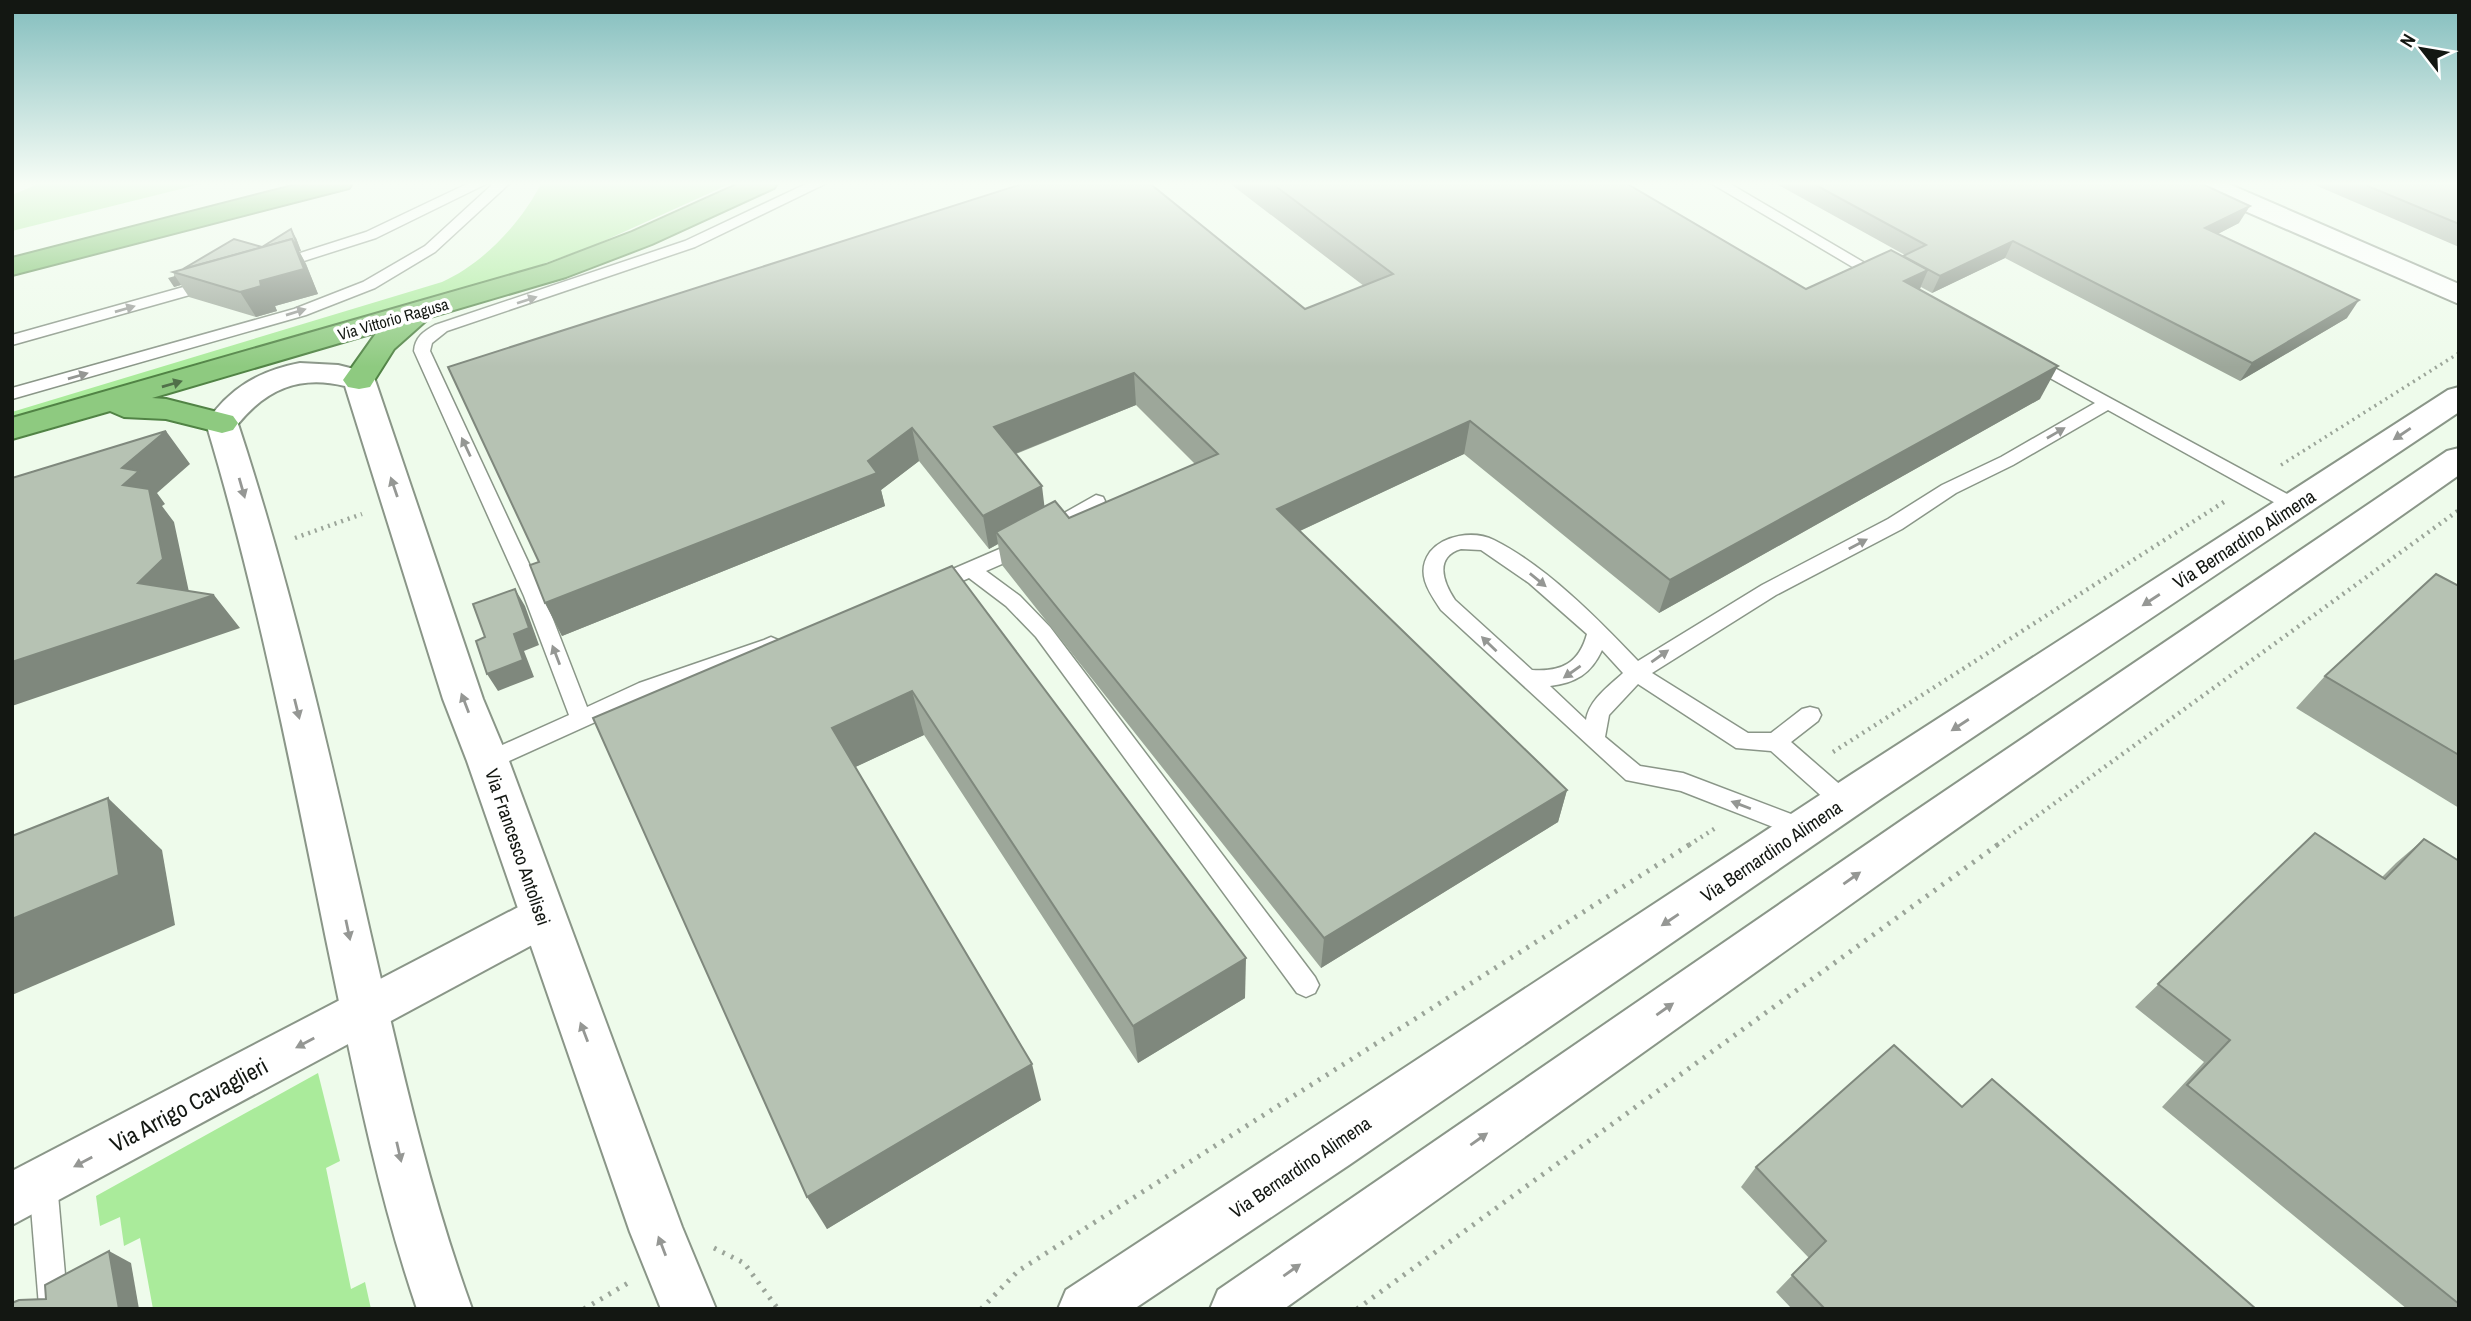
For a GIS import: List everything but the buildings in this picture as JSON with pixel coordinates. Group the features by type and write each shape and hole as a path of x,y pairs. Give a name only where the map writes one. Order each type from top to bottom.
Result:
{"highway":[{"path":"12,267 102,244"},
{"name":"Via Vittorio Ragusa","path":"12,429 425,310 594,257 624,244"},
{"path":"359,380 383,343 425,310"},
{"path":"97,406 166,409 222,423"}],"street":[{"path":"2342,244 2459,295"},
{"path":"359,380 315,372 284,375 254,388 239,400 222,423 243,490 307,750 365,1011 420,1239 445,1309"},
{"name":"Via Francesco Antolisei","path":"359,380 463,699 488,761 542,918 657,1232 689,1309"},
{"name":"Via Bernardino Alimena","path":"1085,1309 1844,802 2459,397"},
{"path":"1237,1309 1909,838 2459,459"},
{"name":"Via Arrigo Cavaglieri","path":"28,1191 542,918"}],"lane":[{"path":"266,268 343,244"},
{"path":"12,394 300,312 369,285 436,244"},
{"path":"581,719 534,596 422,351 422,344 441,328 690,244"},
{"path":"1824,244 1898,286"},
{"path":"12,340 227,280"},
{"path":"2015,351 2295,506"},
{"path":"1594,740 1598,713 1636,673 1759,595 1895,524 1949,489 2007,461 2108,403"},
{"path":"908,595 972,570 1058,525 1096,500"},
{"path":"1804,829 1683,782 1634,774 1448,605 1436,587 1433,575 1434,561 1444,547 1460,542 1486,544 1536,578 1598,632 1636,673 1744,741 1776,742 1844,802"},
{"path":"972,570 1013,601 1043,632 1306,985"},
{"path":"1526,678 1562,679 1577,671 1594,647 1598,632"},
{"path":"488,761 699,668 792,639"},
{"path":"1776,742 1810,715"},
{"path":"28,1191 54,1306"}],"path":[{"path":"2318,443 2459,353"},
{"path":"1828,755 2230,498"},
{"path":"1357,1309 2459,510"},
{"path":"292,539 364,514"},
{"path":"981,1309 1018,1271 1718,827"},
{"path":"707,1246 740,1258 756,1275 778,1309"}],"green space":[{"path":"496,244 598,244 507,277 12,419 12,412 442,282 487,253"},
{"path":"318,1073 340,1161 326,1168 351,1289 365,1282 371,1309 153,1309 140,1238 124,1246 120,1217 100,1226 96,1196"}]}
